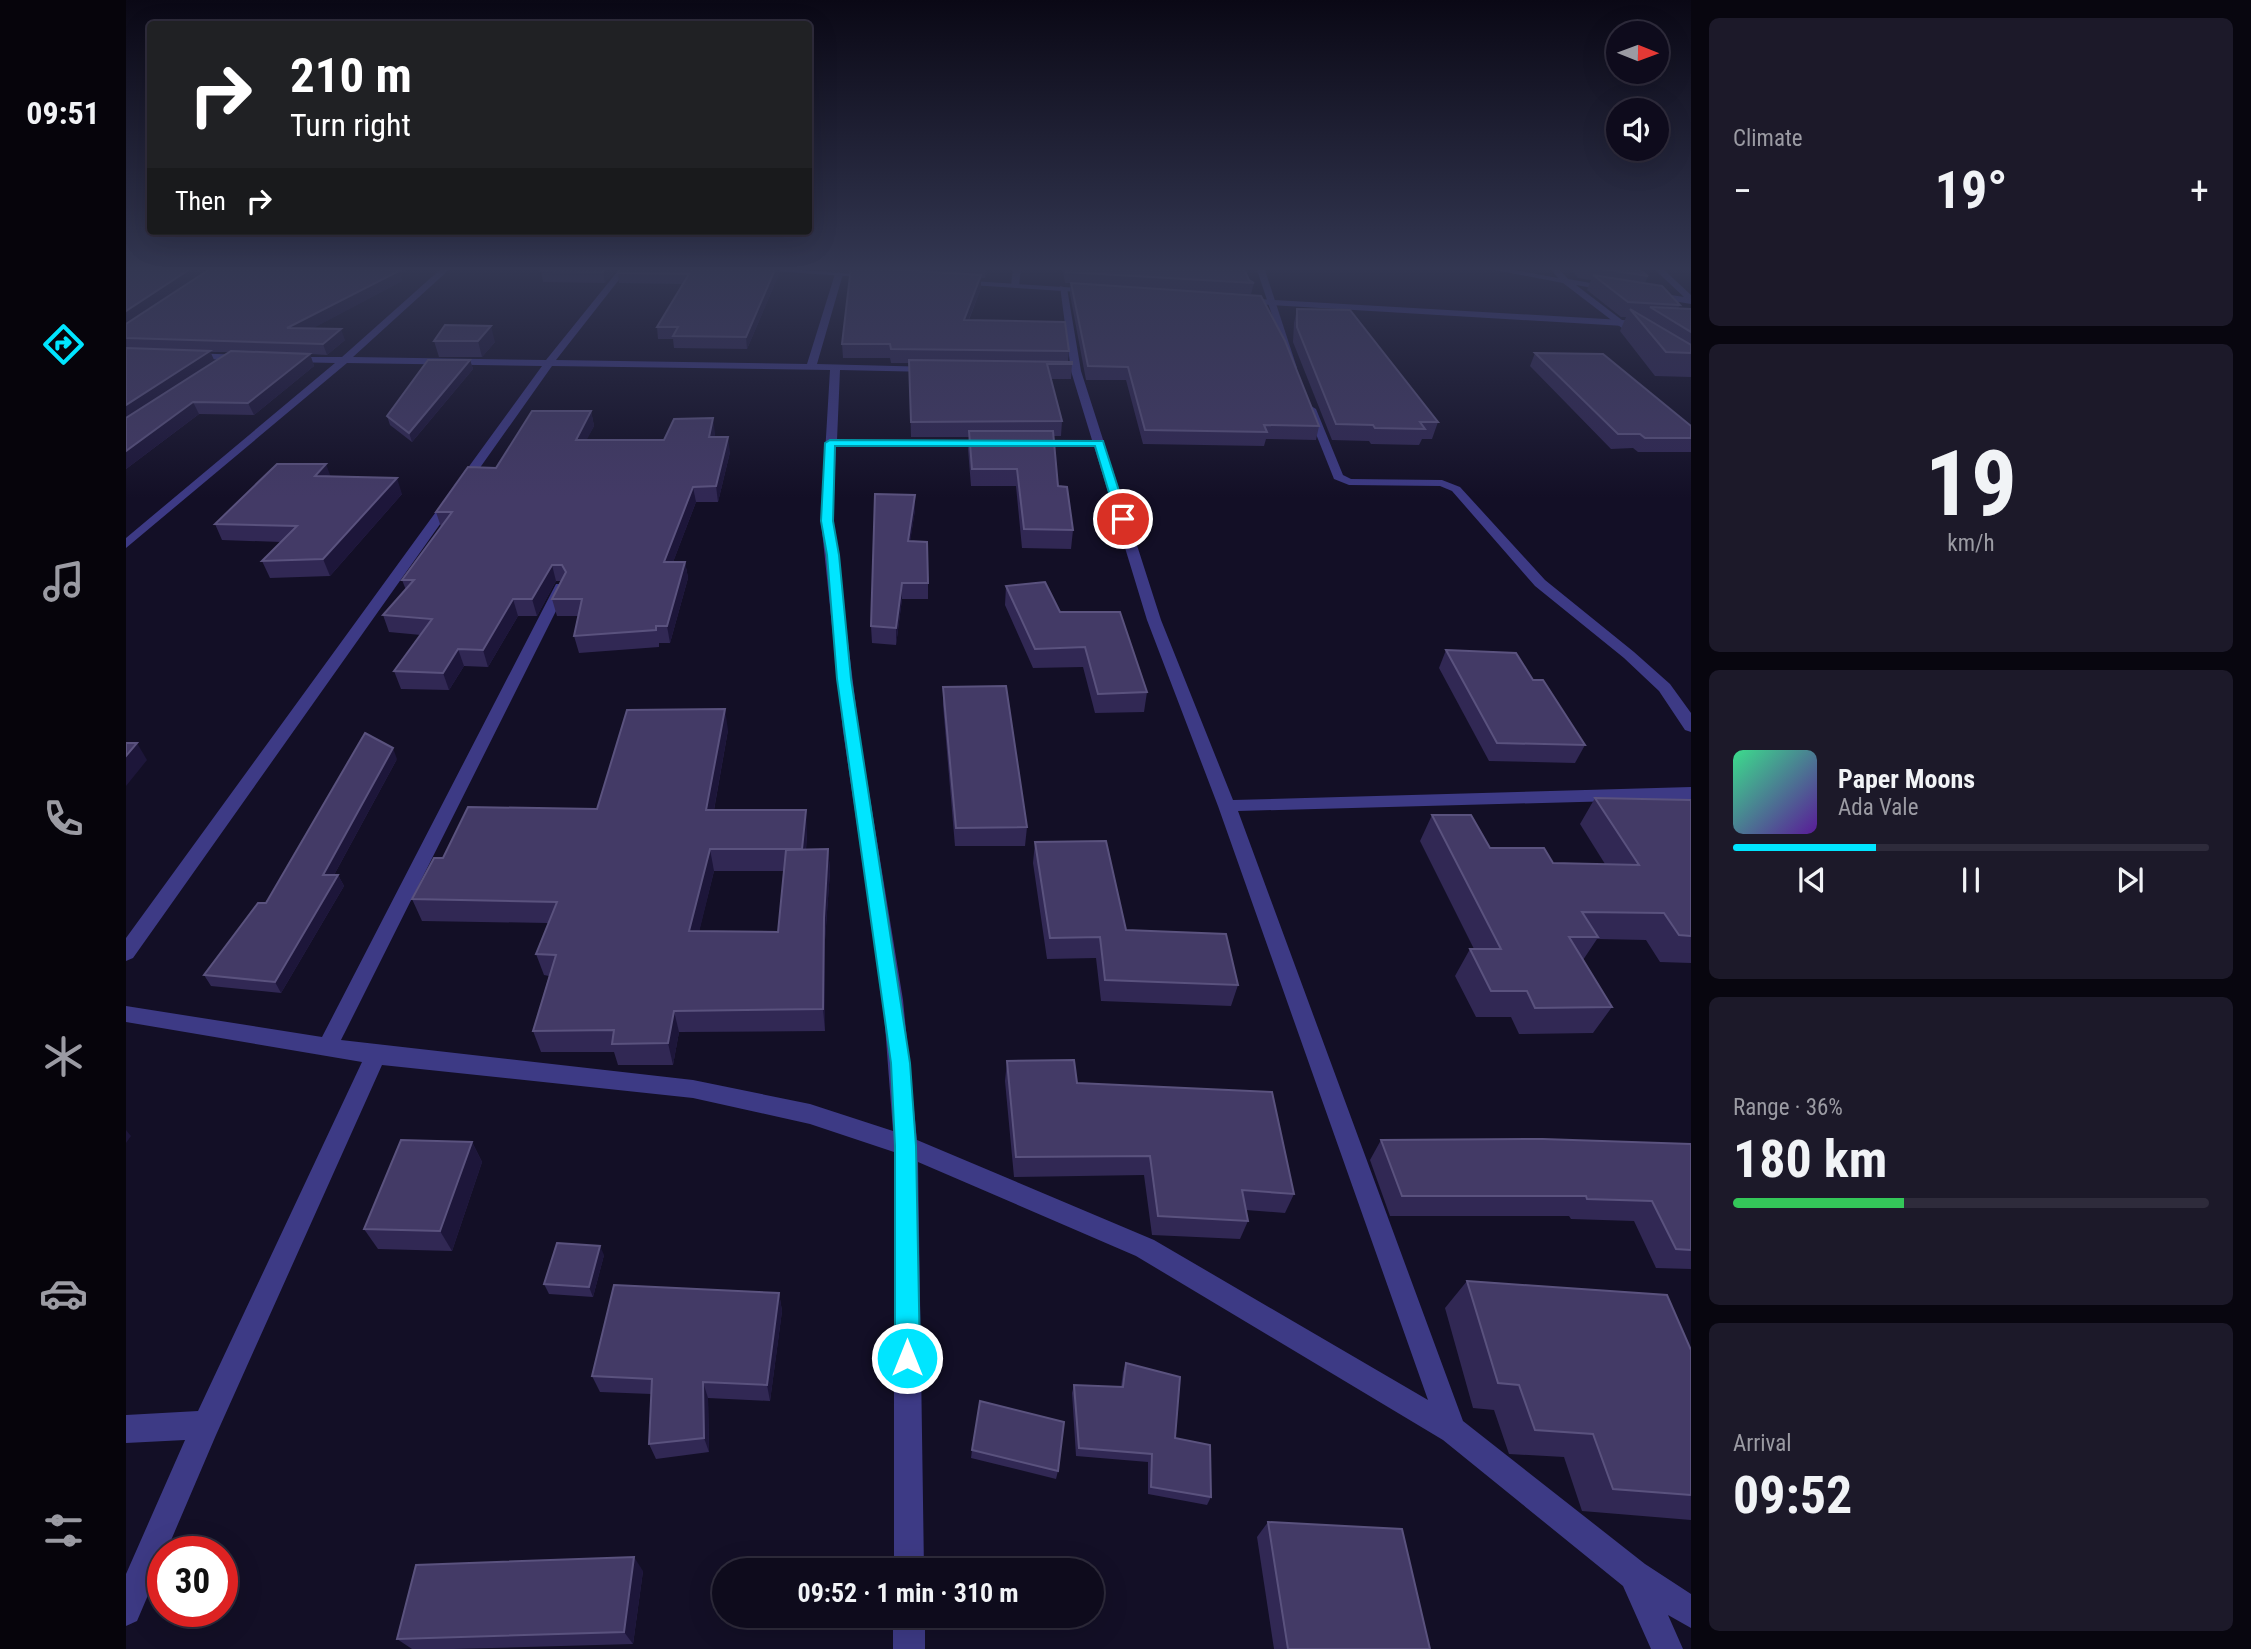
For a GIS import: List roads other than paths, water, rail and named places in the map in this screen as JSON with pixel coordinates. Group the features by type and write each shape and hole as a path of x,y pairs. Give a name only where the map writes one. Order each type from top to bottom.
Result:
{"street":[{"path":"126,544 362,344"},
{"path":"126,953 564,344"},
{"path":"811,368 818,344"},
{"path":"1068,344 1070,370 1099,443 1154,621 1227,806 1453,1430"},
{"path":"1287,344 1297,374"},
{"path":"180,356 261,358"},
{"path":"212,372 234,357"},
{"path":"275,359 942,369"},
{"path":"835,368 827,521 851,731 893,1000 906,1146 909,1558"},
{"path":"1307,400 1338,477 1349,482 1441,483 1456,489 1536,579 1646,668 1670,693 1691,727"},
{"path":"830,443 1005,443"},
{"path":"1018,443 1099,443"},
{"path":"328,1046 561,587"},
{"path":"1670,693 1691,692"},
{"path":"1227,806 1691,793"},
{"path":"126,1014 376,1055 693,1089 810,1114 906,1146 1145,1248 1453,1430 1634,1575 1691,1612"},
{"path":"126,1611 206,1425 376,1055"},
{"path":"126,1429 206,1425"},
{"path":"1634,1575 1667,1649"},
{"path":"909,1628 909,1649"}]}
